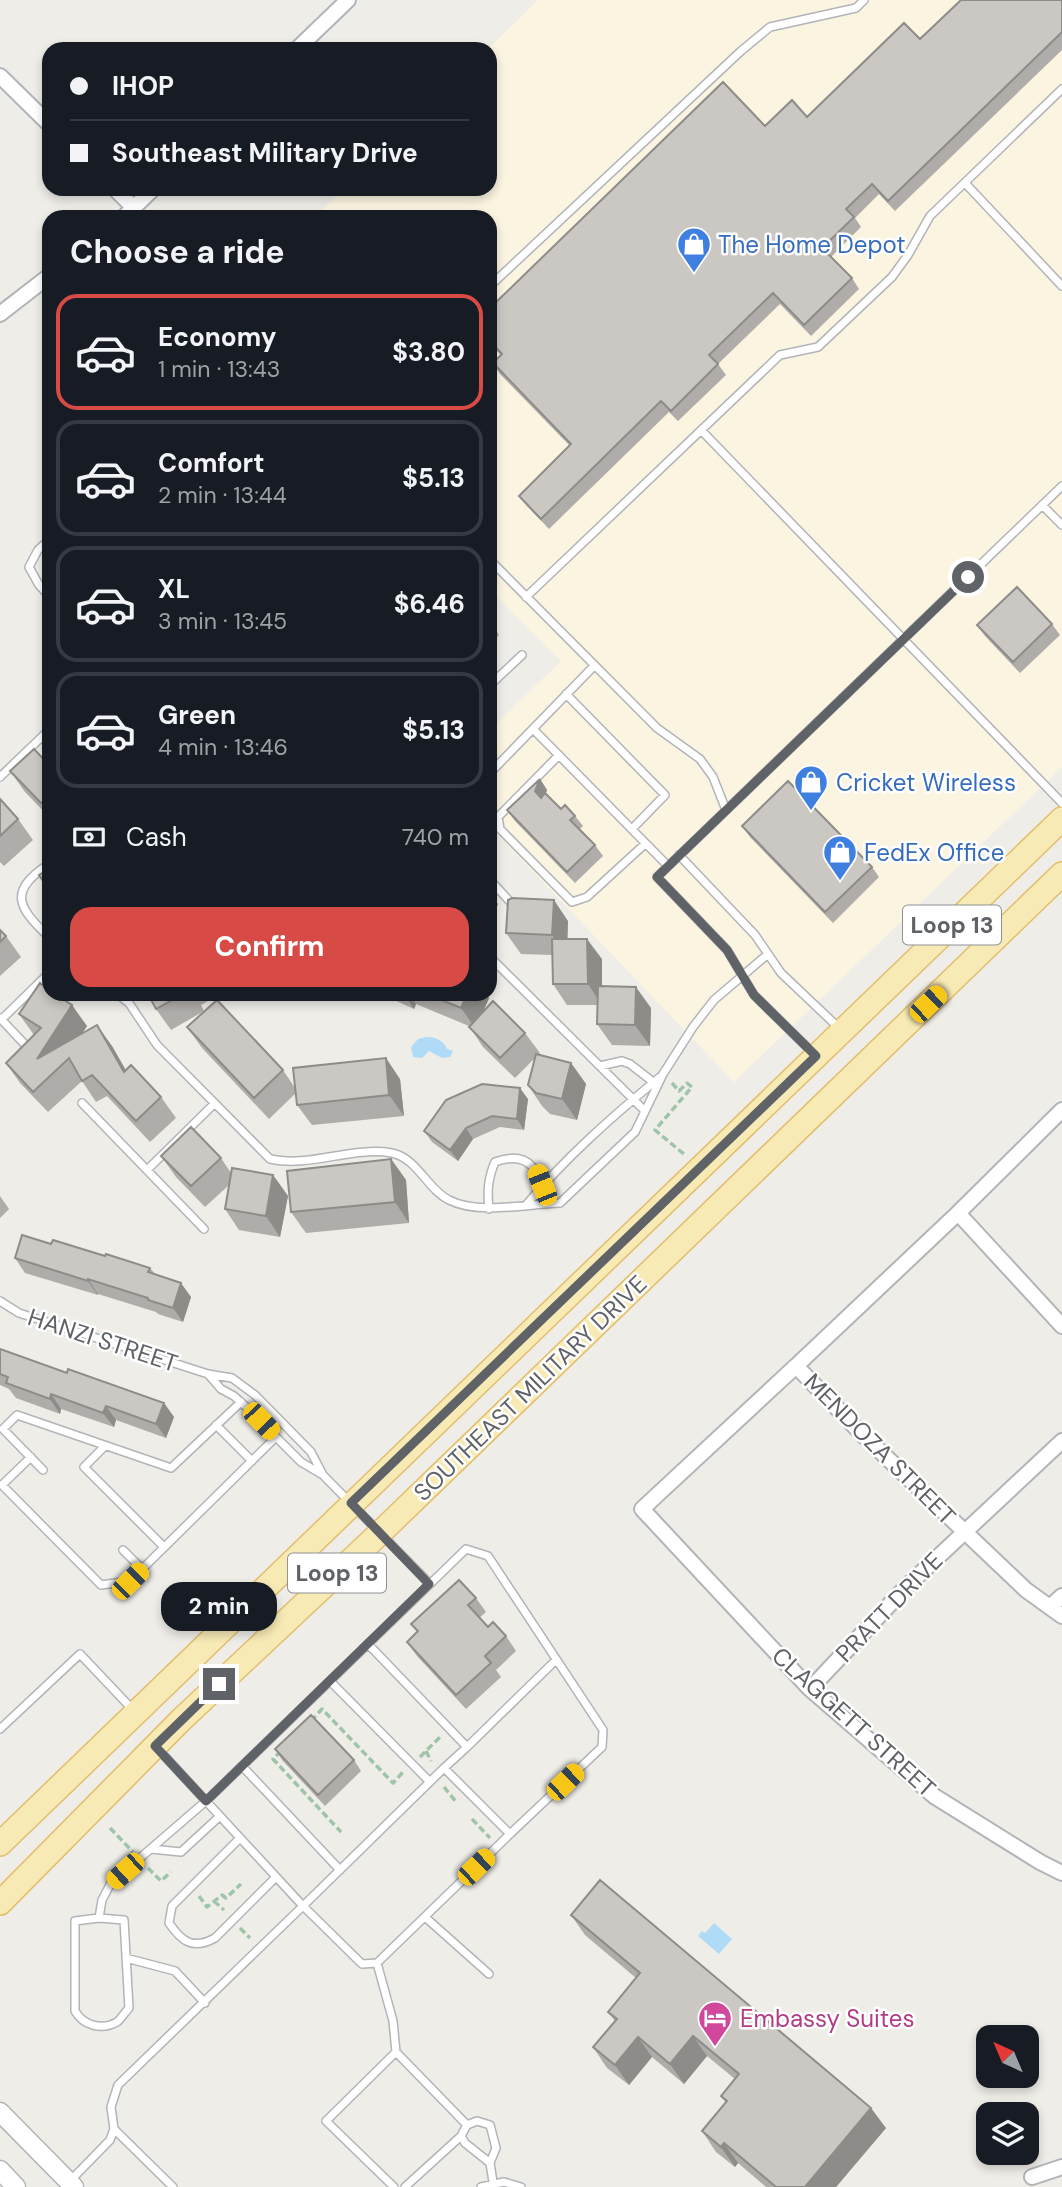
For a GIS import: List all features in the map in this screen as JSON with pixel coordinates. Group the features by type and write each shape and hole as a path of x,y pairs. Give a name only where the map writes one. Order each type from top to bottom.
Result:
{"main road":[{"name":"SOUTHEAST MILITARY DRIVE","path":"0,1843 1062,818"},
{"name":"SOUTHEAST MILITARY DRIVE","path":"0,1903 155,1746 380,1533 1062,874"},
{"path":"842,1031 870,1059"},
{"path":"816,1056 844,1085"}],"street":[{"path":"304,42 348,0"},
{"path":"0,76 42,117"},
{"path":"131,210 146,196"},
{"path":"0,314 42,281"},
{"path":"796,1366 1062,1111"},
{"path":"958,1213 1062,1326"},
{"name":"MENDOZA STREET","path":"642,1510 796,1366 863,1435 1026,1590 1062,1616"},
{"name":"PRATT DRIVE","path":"810,1689 908,1586 1062,1441"},
{"name":"CLAGGETT STREET","path":"642,1510 810,1689 934,1796 1062,1873"},
{"path":"1049,1607 1062,1596"},
{"path":"0,2112 72,2184"},
{"path":"1032,2177 1062,2167"},
{"path":"0,2171 16,2187"}],"lane":[{"path":"497,279 770,27 856,8 864,0"},
{"path":"526,597 780,355 818,347 892,277 930,216 1062,89"},
{"path":"965,183 1062,286"},
{"path":"701,430 1062,803"},
{"path":"816,1056 754,995 727,950 657,877 1062,486"},
{"path":"1042,505 1062,525"},
{"path":"42,546 29,567 42,589"},
{"path":"497,567 657,728 700,759 713,777 726,810"},
{"path":"497,678 522,655"},
{"path":"497,766 594,666"},
{"path":"566,694 665,795 632,829"},
{"path":"533,729 668,866"},
{"path":"0,776 42,738"},
{"path":"559,755 498,817 500,829 572,902 587,897 645,844"},
{"path":"679,855 755,935 781,973 842,1031"},
{"path":"42,868 34,873 23,887 21,900 27,917 42,931"},
{"path":"497,888 522,915"},
{"path":"126,1001 158,1045 270,1159 287,1163 368,1152 395,1154 418,1170 446,1199 463,1206 489,1209 560,1203 635,1132 656,1084 693,1027 714,1000 768,954"},
{"path":"497,964 645,1111"},
{"path":"35,1055 1,1018 42,980"},
{"path":"600,1066 622,1061 630,1063 656,1084"},
{"path":"527,1204 542,1185 632,1100 656,1084"},
{"path":"82,1103 204,1230"},
{"path":"147,1170 214,1104"},
{"path":"489,1209 489,1175 495,1162 509,1157 522,1158 536,1170 545,1204"},
{"name":"HANZI STREET","path":"0,1301 19,1313 208,1374 232,1378 255,1395 311,1452 323,1475"},
{"name":"HANZI STREET","path":"208,1374 221,1389 241,1402 301,1462 323,1475 429,1584"},
{"path":"43,1469 3,1429 18,1415 171,1468 241,1402"},
{"path":"216,1425 252,1461"},
{"path":"31,1457 2,1485 101,1586 130,1581 276,1437"},
{"path":"105,1446 84,1467 164,1547"},
{"path":"99,1918 102,1900 111,1883 206,1801 466,1549 488,1556 603,1730 602,1747 377,1963 362,1964 303,1906 220,1816 206,1801 155,1746"},
{"path":"123,1550 142,1569"},
{"path":"368,1644 467,1746"},
{"path":"0,1729 80,1654 135,1712"},
{"path":"72,2184 110,2140 114,2129 111,2107 118,2085 556,1660"},
{"path":"330,1681 430,1782"},
{"path":"242,1766 341,1870"},
{"path":"444,1768 510,1834"},
{"path":"151,1849 181,1852 220,1816"},
{"path":"240,1838 172,1906 169,1923 177,1936 203,1945 215,1938 276,1877"},
{"path":"425,1917 489,1974"},
{"path":"99,1918 124,1920 129,2008 117,2021 93,2026 81,2020 75,2011 75,1921 99,1918"},
{"path":"126,1958 175,1971 205,2003"},
{"path":"377,1963 393,2021 396,2052 467,2126"},
{"path":"394,2187 326,2121 396,2052"},
{"path":"405,2187 461,2136 467,2126 477,2121 490,2125 496,2148 490,2163 493,2182"},
{"path":"114,2129 173,2187"},
{"path":"461,2136 465,2143 490,2163"},
{"path":"481,2187 493,2182 521,2187"}],"path":[{"path":"663,1074 679,1091 687,1083 692,1087 654,1129 686,1156"},
{"path":"302,1729 322,1709 393,1783 404,1771"},
{"path":"420,1757 440,1737"},
{"path":"283,1749 274,1759 341,1832"},
{"path":"426,1751 431,1761"},
{"path":"442,1782 457,1804"},
{"path":"472,1819 490,1839"},
{"path":"195,1891 207,1907 222,1895 226,1898 241,1884"},
{"path":"215,1901 224,1910"},
{"path":"239,1926 250,1938"}],"shaded area":[{"path":"538,0 1062,0 1062,767 734,1082 497,834 497,723 561,661 497,597 497,210 322,210 337,196 497,196 495,42"}],"water":[{"path":"426,1037 439,1040 447,1049 453,1051 450,1057 442,1058 429,1051 422,1058 413,1057 411,1047 418,1039"},
{"path":"714,1923 732,1939 719,1954 698,1936"}],"building":[{"name":"The Home Depot","path":"961,0 1062,0 1062,32 888,201 872,184 846,209 854,217 822,248 852,278 804,325 773,293 709,355 718,364 671,411 661,401 541,519 519,496 571,444 497,367 497,359 502,354 497,349 497,301 723,82 765,126 792,100 807,117 904,23 920,39"},
{"path":"1017,587 1052,624 1013,662 977,625"},
{"path":"34,749 42,758 42,802 41,803 10,771"},
{"path":"540,779 535,791 541,798 545,793 561,809 565,805 575,816 570,820 595,845 567,872 507,810"},
{"path":"788,781 872,867 825,912 742,826"},
{"path":"0,799 18,819 0,836"},
{"path":"508,900 554,900 552,935 506,933"},
{"path":"0,930 6,936 0,942"},
{"path":"552,939 587,939 588,984 553,984"},
{"path":"40,983 42,1001 66,1001 72,1005 37,1059 97,1025 124,1072 131,1065 161,1097 136,1121 92,1075 82,1081 69,1058 33,1092 6,1063 41,1028 19,1014"},
{"path":"598,986 636,987 635,1025 597,1024"},
{"path":"152,1001 170,1001 156,1009"},
{"path":"218,1001 283,1070 254,1098 187,1027"},
{"path":"444,1001 464,1001 461,1008"},
{"path":"493,1001 525,1033 500,1058 469,1027"},
{"path":"536,1054 571,1063 562,1099 536,1093 528,1085"},
{"path":"386,1058 389,1095 297,1105 293,1068"},
{"path":"482,1084 520,1088 517,1119 492,1116 466,1128 450,1150 424,1131 446,1100"},
{"path":"191,1127 221,1158 191,1186 161,1156"},
{"path":"391,1159 395,1202 291,1212 287,1171"},
{"path":"232,1168 273,1175 266,1216 225,1209"},
{"path":"22,1235 51,1244 53,1240 150,1268 148,1272 181,1283 173,1308 15,1258"},
{"path":"0,1349 67,1373 68,1369 164,1403 156,1424 106,1406 103,1413 51,1394 50,1399 6,1383 8,1377 0,1374"},
{"path":"459,1580 476,1598 468,1605 488,1627 493,1622 506,1636 485,1656 491,1663 456,1695 407,1642 418,1631 411,1624"},
{"path":"311,1715 354,1760 318,1795 275,1749"},
{"name":"Embassy Suites","path":"600,1880 871,2108 805,2187 776,2187 724,2143 721,2147 702,2131 727,2101 721,2096 739,2074 693,2036 670,2064 638,2037 615,2065 593,2047 617,2019 608,2012 640,1973 571,1915"}],"place":[{"name":"The Home Depot","path":"694,274"},
{"name":"Cricket Wireless","path":"811,812"},
{"name":"FedEx Office","path":"840,882"},
{"name":"Embassy Suites","path":"715,2048"}],"route":[{"path":"219,1684 155,1746 206,1801 429,1584 351,1503 816,1056 754,995 727,950 657,877 968,577"}]}
